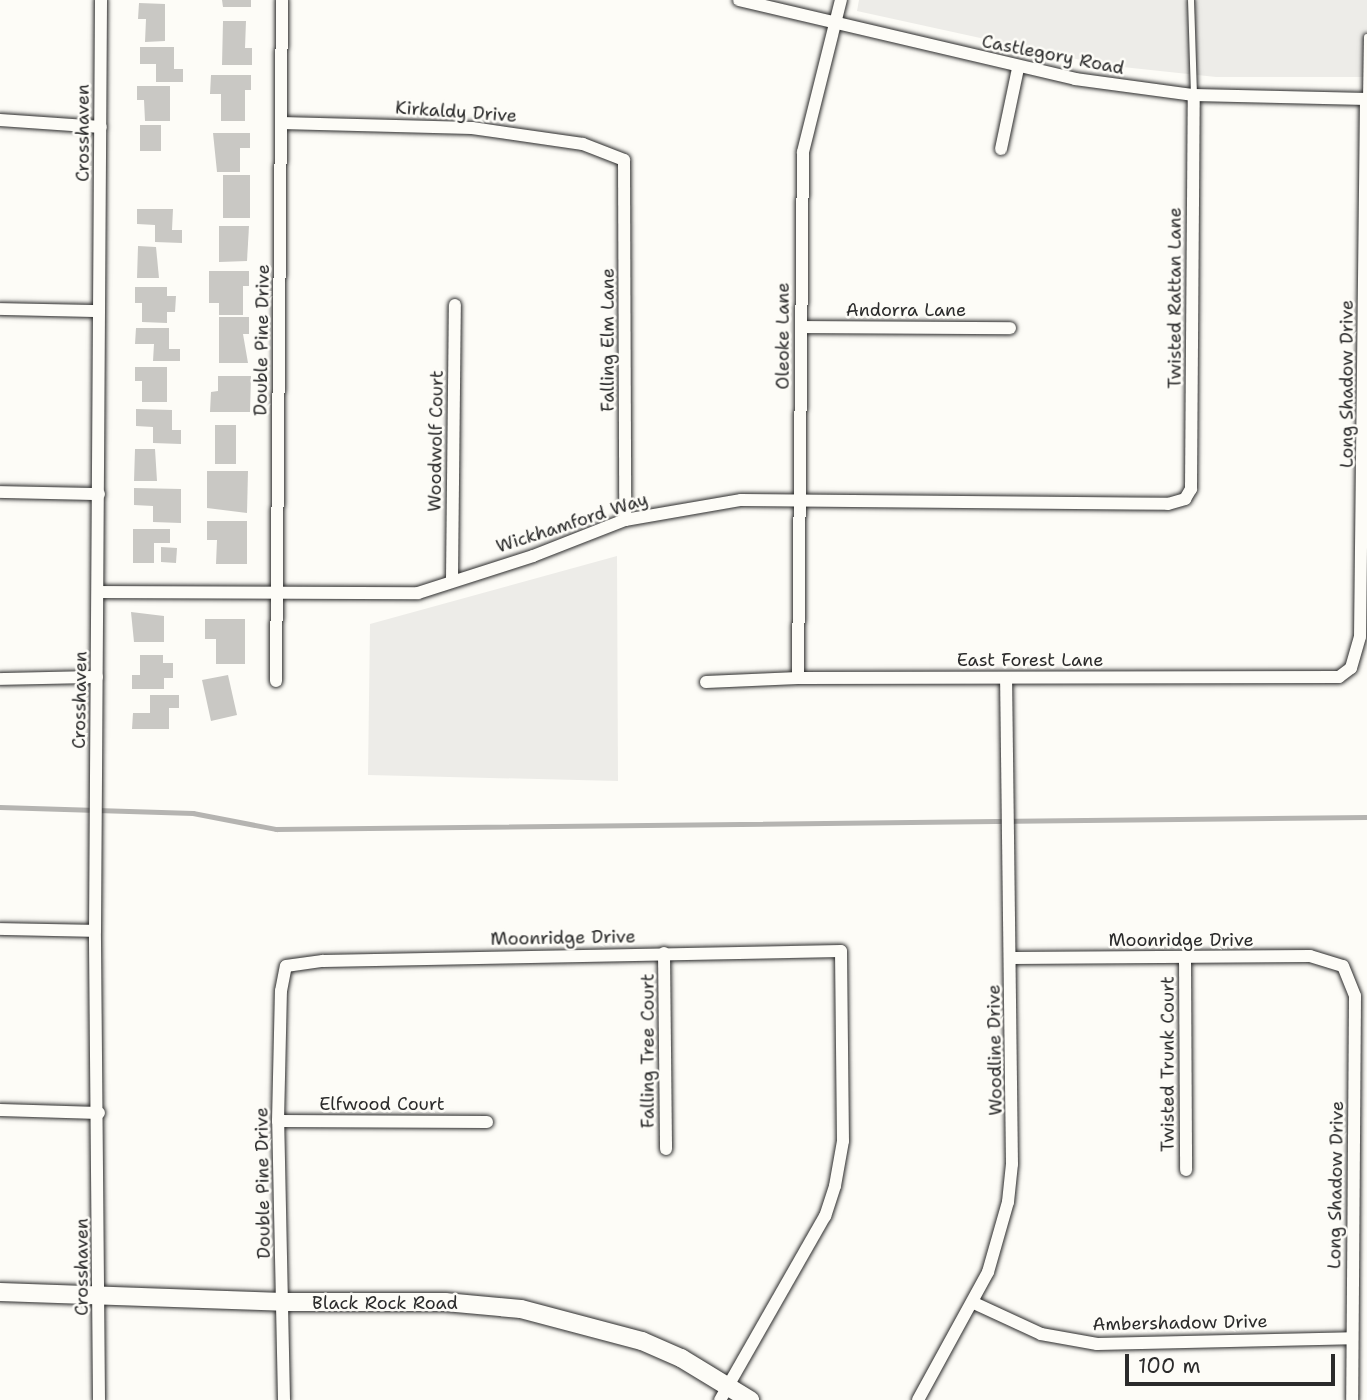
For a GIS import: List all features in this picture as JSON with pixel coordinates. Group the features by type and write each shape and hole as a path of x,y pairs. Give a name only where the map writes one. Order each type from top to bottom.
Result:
{"street":[{"name":"Crosshaven","path":"99,1400 99,1113 94,931 101,0"},
{"name":"Double Pine Drive","path":"276,681 282,0"},
{"name":"Castlegory Road","path":"739,0 1018,68 1194,95 1366,99"},
{"name":"Oleoke Lane","path":"798,678 803,152 841,0"},
{"path":"1001,149 1018,68"},
{"name":"Twisted Rattan Lane","path":"1185,499 1191,489 1194,95"},
{"name":"Long Shadow Drive","path":"1351,668 1360,637 1366,99"},
{"path":"0,120 101,127"},
{"name":"Kirkaldy Drive","path":"281,123 493,131 583,144 624,160"},
{"name":"Falling Elm Lane","path":"624,160 625,520"},
{"name":"Woodwolf Court","path":"452,578 455,305"},
{"path":"0,309 99,311"},
{"name":"Andorra Lane","path":"801,327 1010,328"},
{"path":"0,492 99,494"},
{"name":"Wickhamford Way","path":"98,592 418,593 452,578 533,556 625,520 741,500 1168,504 1185,499"},
{"name":"East Forest Lane","path":"706,682 798,678 1339,677 1351,668"},
{"path":"0,679 97,677"},
{"name":"Woodline Drive","path":"918,1400 974,1303 999,1238 1012,1164 1006,678"},
{"path":"0,929 94,931"},
{"name":"Moonridge Drive","path":"286,967 323,961 841,951 843,1140 835,1186 825,1216 724,1393"},
{"name":"Falling Tree Court","path":"664,953 666,1149"},
{"name":"Moonridge Drive","path":"1011,958 1310,956 1329,959 1346,972"},
{"name":"Twisted Trunk Court","path":"1185,958 1186,1170"},
{"name":"Double Pine Drive","path":"284,1400 278,1121 281,991 286,967"},
{"name":"Long Shadow Drive","path":"1346,972 1355,996 1352,1400"},
{"path":"0,1110 99,1113"},
{"name":"Elfwood Court","path":"278,1121 487,1122"},
{"name":"Black Rock Road","path":"0,1292 283,1302 445,1301 547,1314 642,1341 724,1393 750,1400"},
{"name":"Ambershadow Drive","path":"974,1303 1041,1334 1097,1344 1352,1338"}],"lane":[{"path":"1191,0 1194,95"},
{"path":"1366,99 1367,37"}],"shaded area":[{"path":"859,0 1367,0 1367,77 1216,77 1104,65 857,11"},
{"path":"617,556 618,781 368,775 370,624"}],"building":[{"path":"222,0 251,0 251,7 223,7"},
{"path":"139,3 165,4 165,41 145,42 146,19 138,19"},
{"path":"223,21 246,21 245,48 252,48 252,65 222,65"},
{"path":"140,47 174,47 174,69 183,69 183,82 156,82 156,64 140,64"},
{"path":"211,75 251,75 251,90 245,90 245,121 221,121 221,94 210,94"},
{"path":"137,86 170,86 170,121 145,121 144,100 137,100"},
{"path":"140,125 161,125 161,151 140,151"},
{"path":"213,133 250,133 250,148 240,148 240,172 217,172"},
{"path":"223,175 250,175 250,218 223,218"},
{"path":"137,209 173,209 172,230 182,230 182,243 155,242 155,225 137,224"},
{"path":"219,226 249,226 247,261 219,262"},
{"path":"138,246 156,247 159,278 137,278"},
{"path":"209,271 249,271 249,286 243,286 243,315 219,315 219,303 209,303"},
{"path":"135,287 167,287 167,296 176,296 175,312 167,312 167,323 142,322 142,303 135,303"},
{"path":"219,317 249,317 249,334 243,334 248,363 219,363"},
{"path":"136,328 169,328 169,349 180,349 180,361 153,361 154,344 135,344"},
{"path":"135,367 167,367 167,402 142,402 142,381 135,381"},
{"path":"218,376 251,376 250,412 210,412 211,392 218,391"},
{"path":"136,409 172,410 172,430 181,430 181,444 153,443 153,427 136,426"},
{"path":"215,425 236,425 236,464 215,464"},
{"path":"135,449 155,449 157,481 134,481"},
{"path":"207,471 248,471 247,513 207,508"},
{"path":"134,488 181,489 181,523 153,522 153,506 134,505"},
{"path":"207,521 247,521 247,564 216,564 217,540 207,540"},
{"path":"133,529 170,529 170,543 154,543 154,563 133,563"},
{"path":"161,547 177,548 176,563 161,562"},
{"path":"131,612 164,616 164,642 134,642"},
{"path":"205,619 245,619 245,664 216,664 216,639 205,639"},
{"path":"140,655 163,655 163,663 173,663 173,678 164,678 164,689 132,689 132,675 140,675"},
{"path":"228,675 237,715 211,721 202,680"},
{"path":"150,695 179,695 179,708 169,708 169,729 132,729 133,713 150,713"}],"waterway":[{"path":"0,807 193,813 276,829 1367,817"}]}
